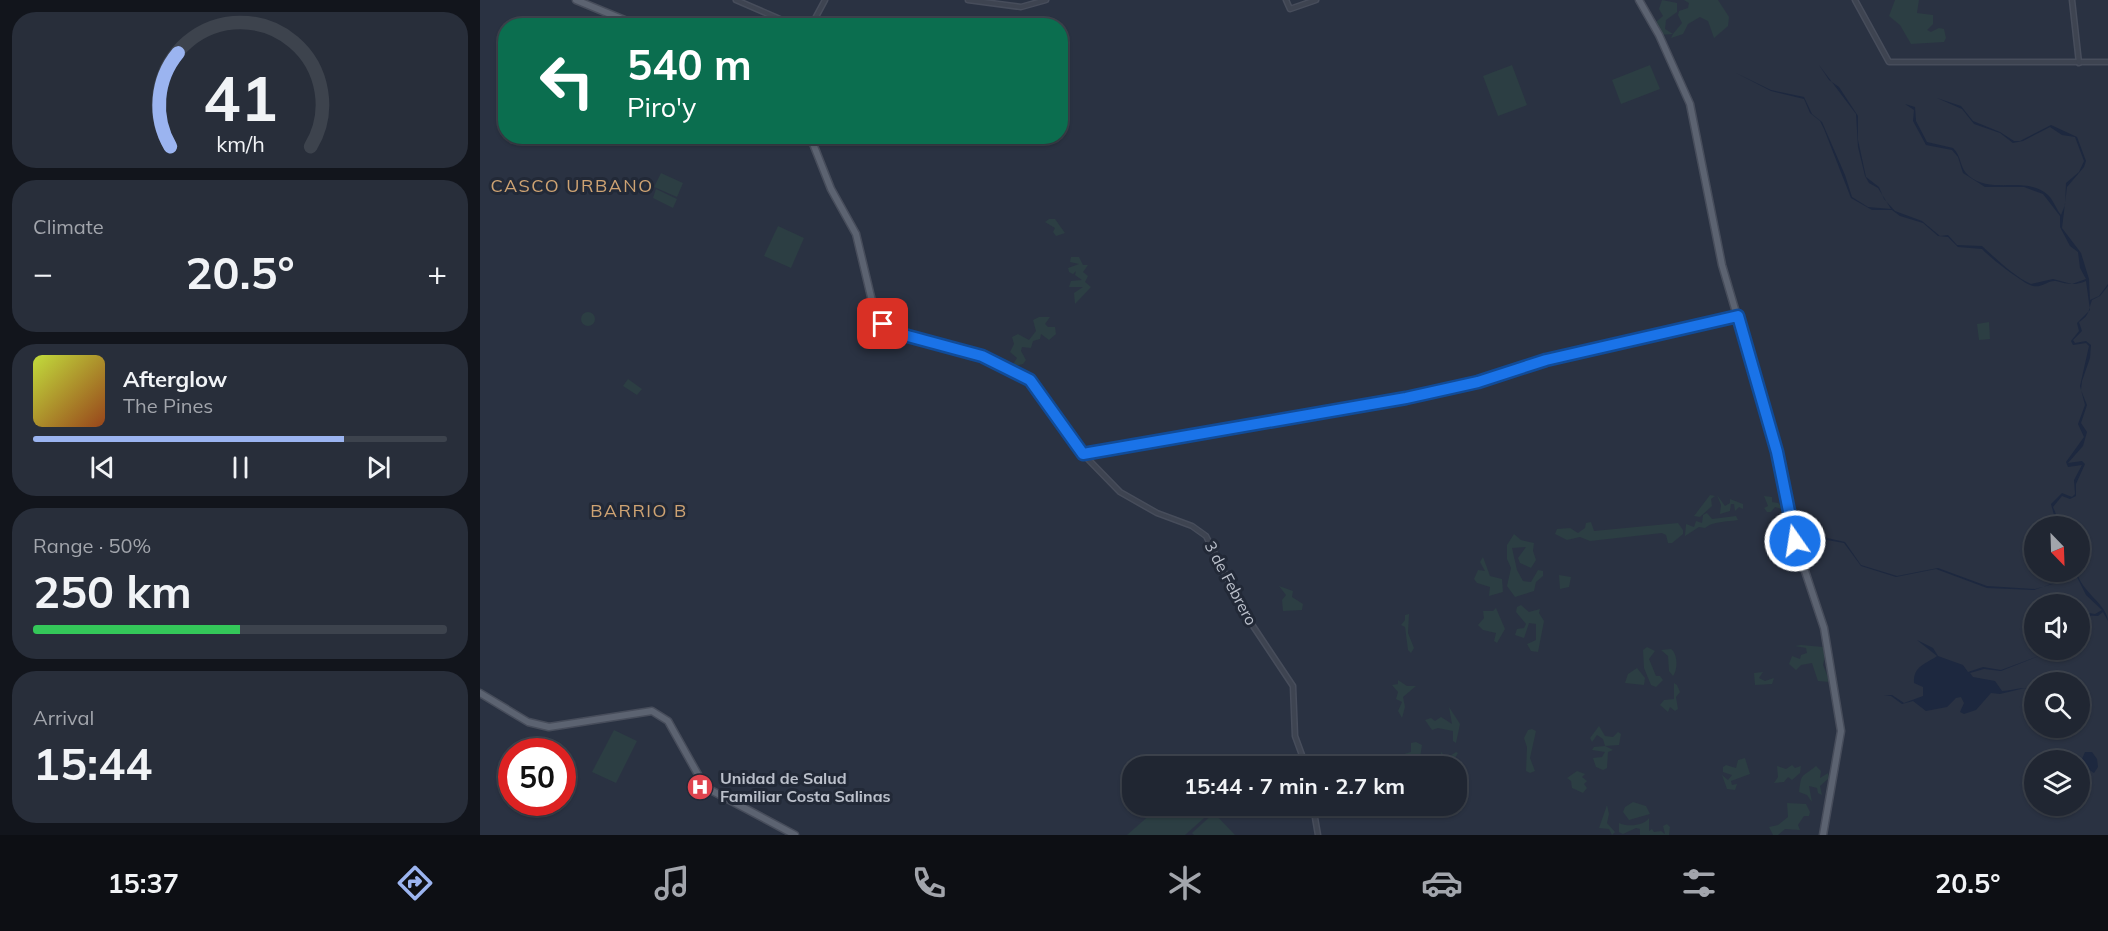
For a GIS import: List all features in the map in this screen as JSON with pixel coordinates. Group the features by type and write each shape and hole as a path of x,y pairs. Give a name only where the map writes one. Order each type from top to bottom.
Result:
{"main road":[{"path":"576,0 620,18"},
{"path":"1639,0 1659,35 1690,104 1722,265 1777,452 1795,541 1824,628 1841,738 1823,835"},
{"path":"813,144 831,189 855,234 873,302 883,324 904,335 982,356 1030,380 1083,454 1406,398 1478,382 1546,360 1738,316"},
{"path":"480,693 528,722 549,727 652,711 659,713 668,721 705,787 795,835"}],"street":[{"path":"736,0 778,18"},
{"path":"815,18 825,0"},
{"path":"968,0 1022,7 1046,0"},
{"path":"1286,0 1290,9 1316,0"},
{"path":"1855,0 1888,62 2108,62"},
{"path":"2072,0 2079,63"},
{"name":"3 de Febrero","path":"1083,454 1120,492 1157,513 1192,526 1206,536 1214,547 1243,610 1293,686 1295,736 1302,756"},
{"path":"1315,816 1318,835"}],"shaded area":[{"path":"1662,0 1677,3 1677,12 1666,20 1665,29 1673,34 1659,35 1656,22 1663,16 1659,9"},
{"path":"1684,0 1718,0 1729,17 1728,26 1714,38 1708,21 1700,17 1688,24 1683,34 1671,38 1682,23 1678,15 1679,11 1688,8 1689,3"},
{"path":"1895,0 1919,0 1917,13 1933,15 1933,24 1927,30 1931,32 1939,28 1944,29 1946,38 1944,42 1911,44 1900,25 1889,16"},
{"path":"1512,65 1527,105 1498,116 1483,76"},
{"path":"1650,65 1660,89 1621,104 1612,80"},
{"path":"661,173 683,183 677,197 654,187"},
{"path":"656,189 677,199 673,208 653,198"},
{"path":"1055,219 1065,233 1056,236 1053,232 1055,228 1045,222"},
{"path":"778,226 804,238 791,268 764,256"},
{"path":"1071,257 1079,257 1083,265 1088,265 1083,272 1088,276 1085,282 1091,287 1075,304 1074,293 1083,287 1069,287 1071,281 1082,280 1075,275 1076,271 1073,274 1069,272 1068,268 1079,264 1070,262"},
{"path":"588,312 593,314 595,319 593,324 588,326 583,324 581,319 583,314"},
{"path":"1039,317 1050,317 1045,324 1048,327 1055,327 1056,334 1049,340 1041,334 1040,339 1033,341 1031,348 1022,347 1021,351 1026,360 1023,364 1011,367 1017,358 1010,352 1014,344 1012,337 1018,334 1029,340 1036,331 1033,320"},
{"path":"1989,322 1990,339 1979,340 1977,324"},
{"path":"628,379 642,389 637,395 623,386"},
{"path":"1710,495 1715,496 1711,499 1712,506 1700,517 1694,516"},
{"path":"1717,495 1725,506 1730,503 1730,499 1743,504 1743,509 1739,507 1735,511 1734,504 1731,504 1730,511 1720,514 1721,505"},
{"path":"1764,496 1772,497 1772,502 1778,503 1785,510 1775,507 1771,512 1767,512 1764,508 1768,506"},
{"path":"1707,513 1712,519 1736,516 1738,520 1716,523 1705,528 1699,527 1685,536 1686,524 1694,527 1696,521 1702,523 1703,515"},
{"path":"1591,522 1594,531 1678,523 1683,534 1672,543 1668,543 1666,535 1662,533 1590,541 1580,537 1567,540 1555,534 1557,529 1570,528 1578,533 1585,528 1586,523"},
{"path":"1514,534 1521,540 1534,543 1533,551 1536,560 1531,568 1520,563 1518,558 1526,547 1512,548 1517,570 1523,581 1531,582 1538,570 1543,571 1543,576 1536,582 1534,591 1515,597 1507,586 1511,568 1507,559 1507,545"},
{"path":"1483,557 1490,576 1502,579 1503,592 1489,596 1490,587 1477,583 1474,579 1478,570 1485,571 1480,562"},
{"path":"1559,575 1571,577 1569,587 1560,589"},
{"path":"1279,586 1293,591 1292,597 1303,604 1302,610 1283,611 1282,600 1286,595"},
{"path":"1521,605 1529,612 1540,609 1539,613 1544,621 1538,652 1531,651 1527,644 1536,640 1536,624 1529,623 1524,638 1515,635 1517,629 1524,628 1526,624 1516,612 1517,607"},
{"path":"1496,608 1505,629 1497,643 1494,641 1496,633 1483,630 1478,625 1484,618 1483,611 1493,611"},
{"path":"1409,614 1408,633 1414,648 1411,653 1408,650 1405,627 1401,625 1405,620 1405,615"},
{"path":"1795,646 1823,647 1825,656 1823,665 1830,682 1818,681 1812,663 1801,665 1796,670 1789,664 1792,656 1800,659 1801,655 1807,653 1806,648"},
{"path":"1647,647 1655,651 1649,659 1656,676 1660,676 1663,680 1656,687 1651,685 1644,668 1643,650"},
{"path":"1671,649 1675,654 1676,662 1673,676 1669,671 1668,656 1661,650"},
{"path":"1637,668 1645,678 1644,685 1625,683 1628,674"},
{"path":"1763,672 1759,678 1765,681 1774,678 1772,684 1755,685 1754,673"},
{"path":"1398,680 1407,686 1416,686 1403,697 1405,707 1402,718 1398,711 1402,702 1396,699 1398,692 1392,685 1398,684"},
{"path":"1674,683 1680,692 1676,697 1678,709 1675,711 1670,707 1668,712 1660,705 1664,700 1674,699"},
{"path":"1449,707 1460,724 1456,743 1453,741 1453,731 1438,728 1432,730 1425,720 1431,718 1435,721 1441,717 1452,724"},
{"path":"1599,726 1605,736 1613,737 1618,732 1621,734 1619,745 1605,746 1603,739 1597,735 1592,742 1590,738"},
{"path":"614,730 637,741 616,783 592,772"},
{"path":"1528,730 1536,731 1530,758 1535,771 1530,773 1526,771 1527,747 1524,738"},
{"path":"1416,742 1422,745 1420,756 1404,754 1411,752 1411,743"},
{"path":"1605,746 1613,750 1608,752 1607,768 1603,770 1596,767 1593,758 1602,757 1605,752 1592,750 1594,747"},
{"path":"1745,758 1750,774 1731,781 1732,785 1737,784 1735,790 1727,789 1722,775 1728,780 1732,775 1723,772 1723,767 1726,765 1736,768 1738,760"},
{"path":"1792,765 1795,768 1801,766 1800,773 1792,780 1788,777 1784,782 1774,783 1778,777 1777,766 1786,769"},
{"path":"1816,766 1821,771 1820,778 1828,773 1829,778 1820,786 1822,795 1818,793 1817,788 1809,786 1812,802 1807,795 1799,792 1803,776"},
{"path":"1577,771 1585,774 1582,777 1587,781 1584,784 1587,788 1583,793 1572,788 1571,781 1567,778"},
{"path":"1633,802 1646,806 1650,814 1629,820 1623,812 1625,807"},
{"path":"1787,803 1806,804 1810,812 1809,816 1804,816 1798,825 1800,830 1785,829 1778,835 1773,835 1769,827 1778,825 1788,817"},
{"path":"1607,805 1609,814 1607,823 1615,832 1612,835 1609,829 1599,828"},
{"path":"1149,816 1206,816 1185,835 1127,835"},
{"path":"1211,816 1217,816 1235,835 1194,835 1192,833"},
{"path":"1649,818 1649,831 1652,829 1654,832 1661,831 1665,834 1663,826 1667,824 1670,827 1669,835 1640,835 1640,829 1636,828 1623,834 1619,832 1619,823 1635,825"}],"water":[{"path":"1736,73 1771,90 1804,97 1812,114 1822,122 1852,197 1868,207 1891,209 1886,202 1895,211 1922,221 1940,236 1948,235 1957,245 1982,246 2012,272 2031,284 2053,279 2072,284 2053,281 2033,286 2007,270 1982,249 1958,247 1948,237 1938,236 1923,223 1900,216 1892,210 1872,210 1851,198 1824,129 1820,121 1810,113 1804,99 1771,91"},
{"path":"1832,82 1839,87 1858,116 1858,140 1866,177 1879,187 1882,195 1865,176 1858,147 1856,114"},
{"path":"1937,98 1961,106 1973,121 2000,132 2014,141 2020,141 2051,125 2077,137 2086,161 2084,167 2067,187 2065,202 2066,183 2079,172 2084,161 2075,137 2062,135 2050,127 2023,141 2013,143 2000,133 1974,124 1962,109"},
{"path":"1905,104 1915,107 1916,121 1927,142 1953,148 1969,176 1988,184 2019,185 2039,189 2050,197 2061,215 2065,206 2062,228 2081,253 2089,279 2090,300 2099,296 2108,284 2108,286 2100,296 2092,300 2090,308 2086,281 2072,284 2086,279 2080,268 2078,252 2070,246 2060,227 2060,216 2043,194 2024,187 1985,187 1963,173 1958,157 1952,150 1926,145 1913,121 1914,110"},
{"path":"2088,312 2079,322 2082,331 2073,340 2075,343 2086,341 2091,345 2090,358 2081,390 2080,386 2089,346 2086,343 2073,345 2071,341 2079,331 2077,323"},
{"path":"2081,390 2087,405 2081,423 2087,432 2083,446 2068,463 2082,461 2085,464 2076,484 2076,496 2070,499 2062,496 2053,507 2057,516 2054,516 2051,504 2062,493 2072,497 2075,494 2074,480 2082,465 2068,467 2066,462 2084,437 2078,424 2085,405"},
{"path":"1805,533 1845,542 1861,565 1897,576 1938,568 1987,586 2035,589 2043,587 2034,590 1987,588 1936,569 1896,577 1861,566 1844,543 1816,538"},
{"path":"2080,582 2090,594 2086,594"},
{"path":"2090,594 2103,609 2108,621 2103,612 2098,616 2090,616 2090,613 2095,614 2102,610 2090,599"},
{"path":"1917,640 1933,648 1938,656 1963,665 1968,672 1983,667 2001,670 2029,660 2001,671 1984,669 1970,673 1973,677 1995,681 2002,691 2024,688 2000,694 1991,693 1976,710 1964,714 1960,712 1964,703 1961,697 1956,698 1947,707 1926,711 1913,701 1902,704 1891,696 1884,695 1892,695 1904,703 1923,696 1923,687 1914,683 1914,677 1921,666 1937,656"},
{"path":"2090,752 2097,759 2098,767 2094,773 2090,770"}],"place":[{"name":"Unidad de Salud Familiar Costa Salinas","path":"700,787"}],"district":[{"name":"CASCO URBANO","path":"572,186"},
{"name":"BARRIO B","path":"639,511"}],"route":[{"path":"883,324 894,332 982,356 1030,380 1067,436 1083,454 1290,417 1336,412 1406,398 1478,382 1546,360 1738,316 1782,470 1795,541"}]}
